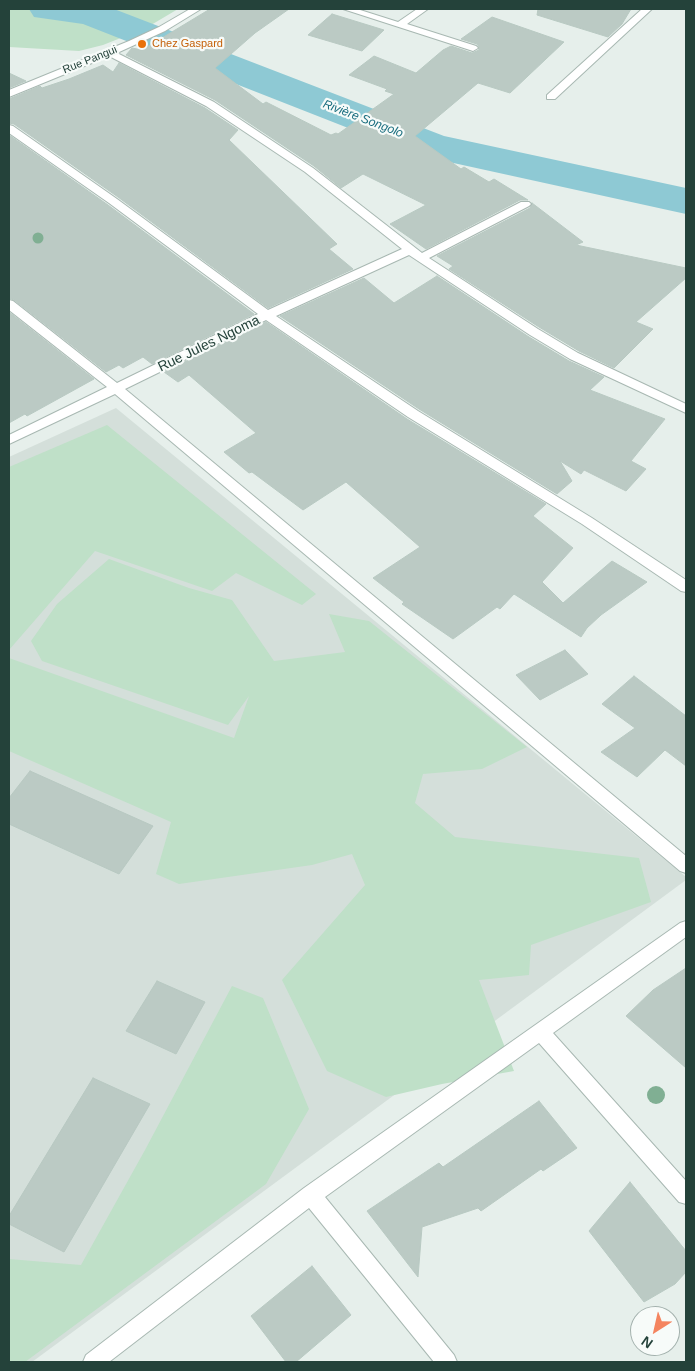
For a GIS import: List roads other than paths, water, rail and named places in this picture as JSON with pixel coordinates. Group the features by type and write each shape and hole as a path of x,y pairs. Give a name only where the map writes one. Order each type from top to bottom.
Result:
{"street":[{"name":"Rue Pangui","path":"9,94 132,43 162,29 196,9"},
{"path":"348,9 473,48"},
{"path":"400,25 423,9"},
{"path":"551,97 647,9"},
{"path":"110,52 210,104 309,170 410,250 534,332 574,356 686,409"},
{"path":"9,128 113,201 268,315 413,414 579,516 686,587"},
{"path":"422,257 525,204"},
{"name":"Rue Jules Ngoma","path":"9,440 268,315 410,250"},
{"path":"9,304 117,389 686,866"},
{"path":"93,1362 311,1194 686,928"},
{"path":"541,1032 686,1195"},
{"path":"311,1194 447,1362"}],"waterway":[{"name":"Rivière Songolo","path":"48,9 90,13 432,146 686,201"}],"place":[{"name":"Chez Gaspard","path":"142,44"}]}
